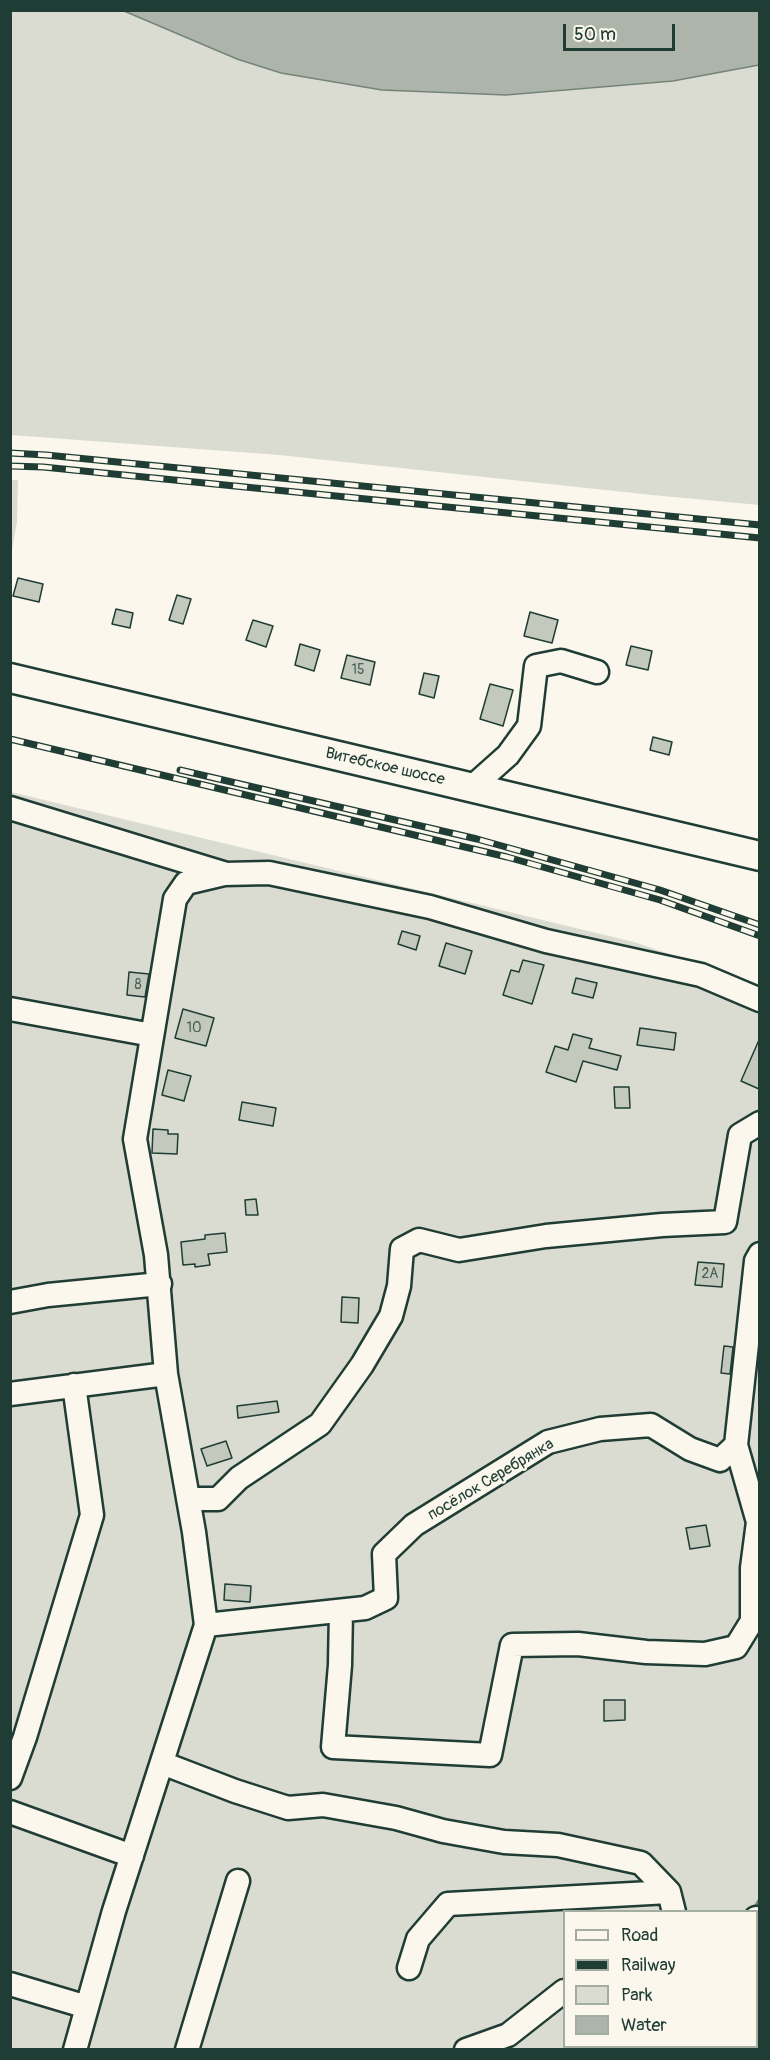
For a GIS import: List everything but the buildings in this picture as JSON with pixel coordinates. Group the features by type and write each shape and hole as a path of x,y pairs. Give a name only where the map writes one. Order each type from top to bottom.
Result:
{"main road":[{"name":"Витебское шоссе","path":"10,678 759,856"}],"lane":[{"path":"471,788 508,755 529,726 536,666 561,661 597,672"},
{"path":"10,808 224,874"},
{"path":"75,2049 132,1856 206,1625 189,1499 166,1374 160,1284 135,1139 175,899 186,883 224,874 269,873 430,907 546,941 701,975 759,1000"},
{"path":"10,1009 152,1035"},
{"path":"189,1499 218,1499 240,1478 320,1424 362,1365 391,1316 399,1286 402,1249 419,1240 459,1250 546,1236 662,1225 724,1222 740,1135 759,1123"},
{"path":"341,1611 340,1665 333,1748 490,1755 512,1645 578,1644 646,1652 705,1654 736,1647 752,1621 752,1568 758,1522 736,1445 756,1261 759,1254"},
{"path":"10,1302 48,1295 160,1284"},
{"path":"10,1394 166,1374"},
{"path":"10,1778 25,1737 93,1515 74,1385"},
{"name":"посёлок Серебрянка","path":"206,1625 365,1608 386,1598 384,1554 414,1526 548,1442 600,1429 651,1425 690,1449 720,1460 736,1445"},
{"path":"162,1763 235,1791 288,1808 323,1805 396,1818 453,1833 504,1842 558,1845 641,1863 671,1902"},
{"path":"10,1812 132,1856"},
{"path":"187,2049 238,1881"},
{"path":"409,1968 418,1939 448,1904 671,1902"},
{"path":"10,1983 87,2007"},
{"path":"466,2049 508,2035 563,1992"}],"green space":[{"path":"10,11 124,11 157,26 382,90 506,95 673,81 759,65 759,505 279,455 11,435"},
{"path":"11,480 18,480 17,522 11,555"},
{"path":"11,792 634,942 759,984 759,2049 11,2050"}],"water":[{"path":"124,11 759,11 759,65 673,81 506,95 382,90 281,73 237,59"},
{"path":"758,1954 760,1955 758,2004"}],"waterway":[{"path":"754,1910 760,1900"}],"railway":[{"path":"10,453 760,525"},
{"path":"10,466 43,467 760,538"},
{"path":"10,739 507,857 660,900 760,936"},
{"path":"180,770 477,839 660,890 760,925"}]}
